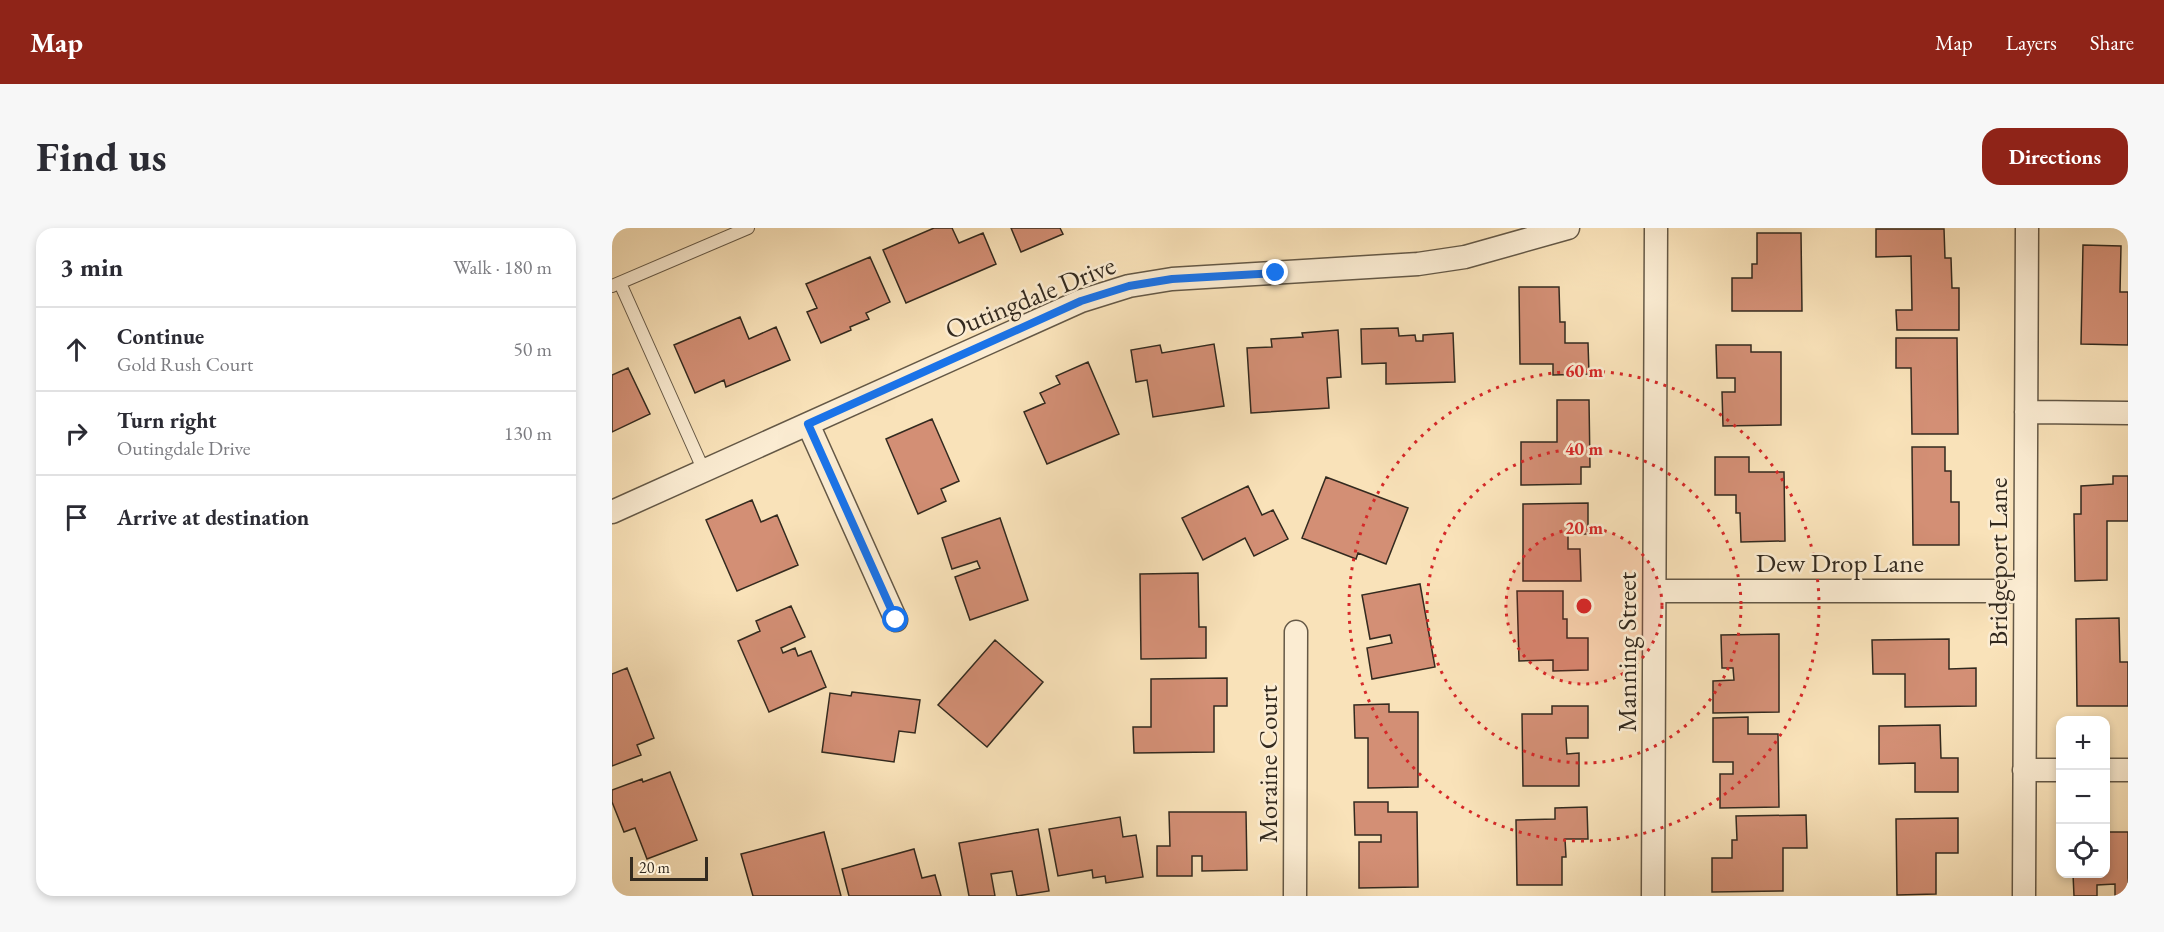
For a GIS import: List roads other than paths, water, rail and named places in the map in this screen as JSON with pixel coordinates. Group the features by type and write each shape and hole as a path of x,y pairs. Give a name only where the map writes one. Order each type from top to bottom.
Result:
{"street":[{"name":"Outingdale Drive","path":"612,512 1081,301 1129,286 1172,279 1418,264 1465,257 1568,228"},
{"name":"Manning Street","path":"1653,896 1656,228"},
{"name":"Bridgeport Lane","path":"2024,896 2027,228"},
{"path":"2026,412 2128,413"},
{"path":"808,424 896,620"},
{"name":"Dew Drop Lane","path":"1655,591 2025,591"},
{"name":"Moraine Court","path":"1295,896 1296,632"},
{"path":"2024,770 2056,770"},
{"path":"2110,770 2128,770"}],"lane":[{"path":"704,471 616,284 748,228"}]}
